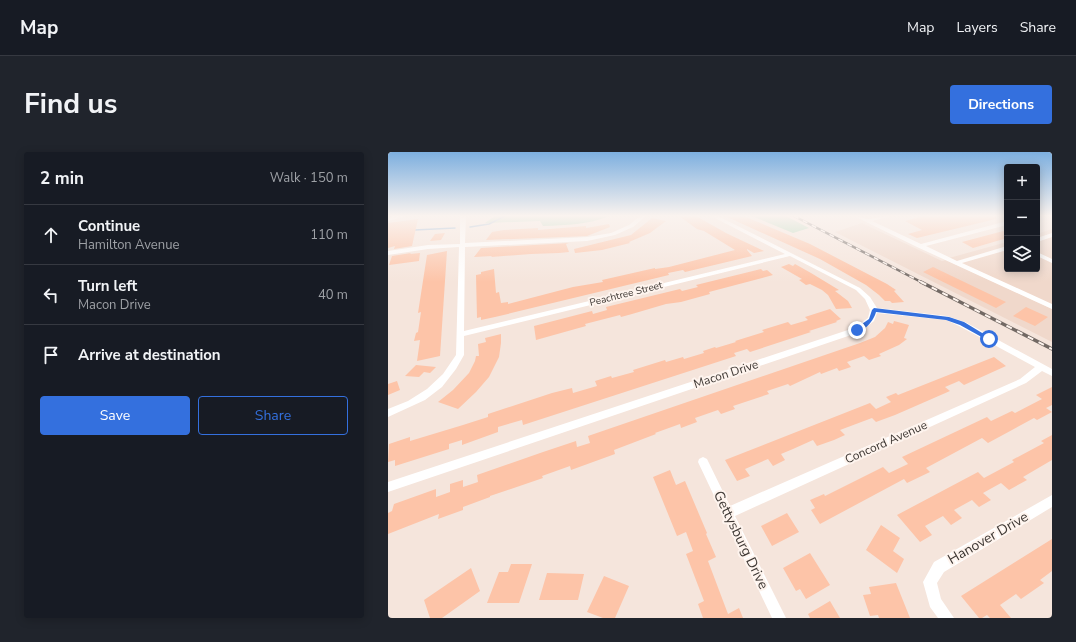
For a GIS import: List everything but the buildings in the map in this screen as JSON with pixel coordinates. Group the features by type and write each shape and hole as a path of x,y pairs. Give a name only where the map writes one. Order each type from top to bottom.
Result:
{"street":[{"path":"388,413 409,405 435,388 450,373 460,355 462,238"},
{"path":"388,253 414,248 589,238"},
{"path":"758,238 858,289 868,298 874,310 947,318 962,324 1052,373"},
{"path":"902,238 1052,307"},
{"path":"919,246 951,238"},
{"path":"956,263 1004,249"},
{"name":"Peachtree Street","path":"461,334 791,254"},
{"path":"1040,255 1052,261"},
{"name":"Macon Drive","path":"388,487 857,330 871,320 874,310"},
{"name":"Concord Avenue","path":"728,513 1023,381 1041,367"},
{"name":"Gettysburg Drive","path":"703,462 779,618"},
{"name":"Hanover Drive","path":"947,618 935,602 930,582 939,567 1052,501"}],"shaded area":[{"path":"846,238 893,238 942,261 946,260 1052,309 1052,342"},
{"path":"1040,238 1052,238 1052,305 949,258 1004,243 1004,272 1040,272"}],"railway":[{"path":"836,238 923,283"},
{"path":"921,282 1052,349"}],"route":[{"path":"857,330 871,320 874,310 947,318 962,324 989,339"}]}
